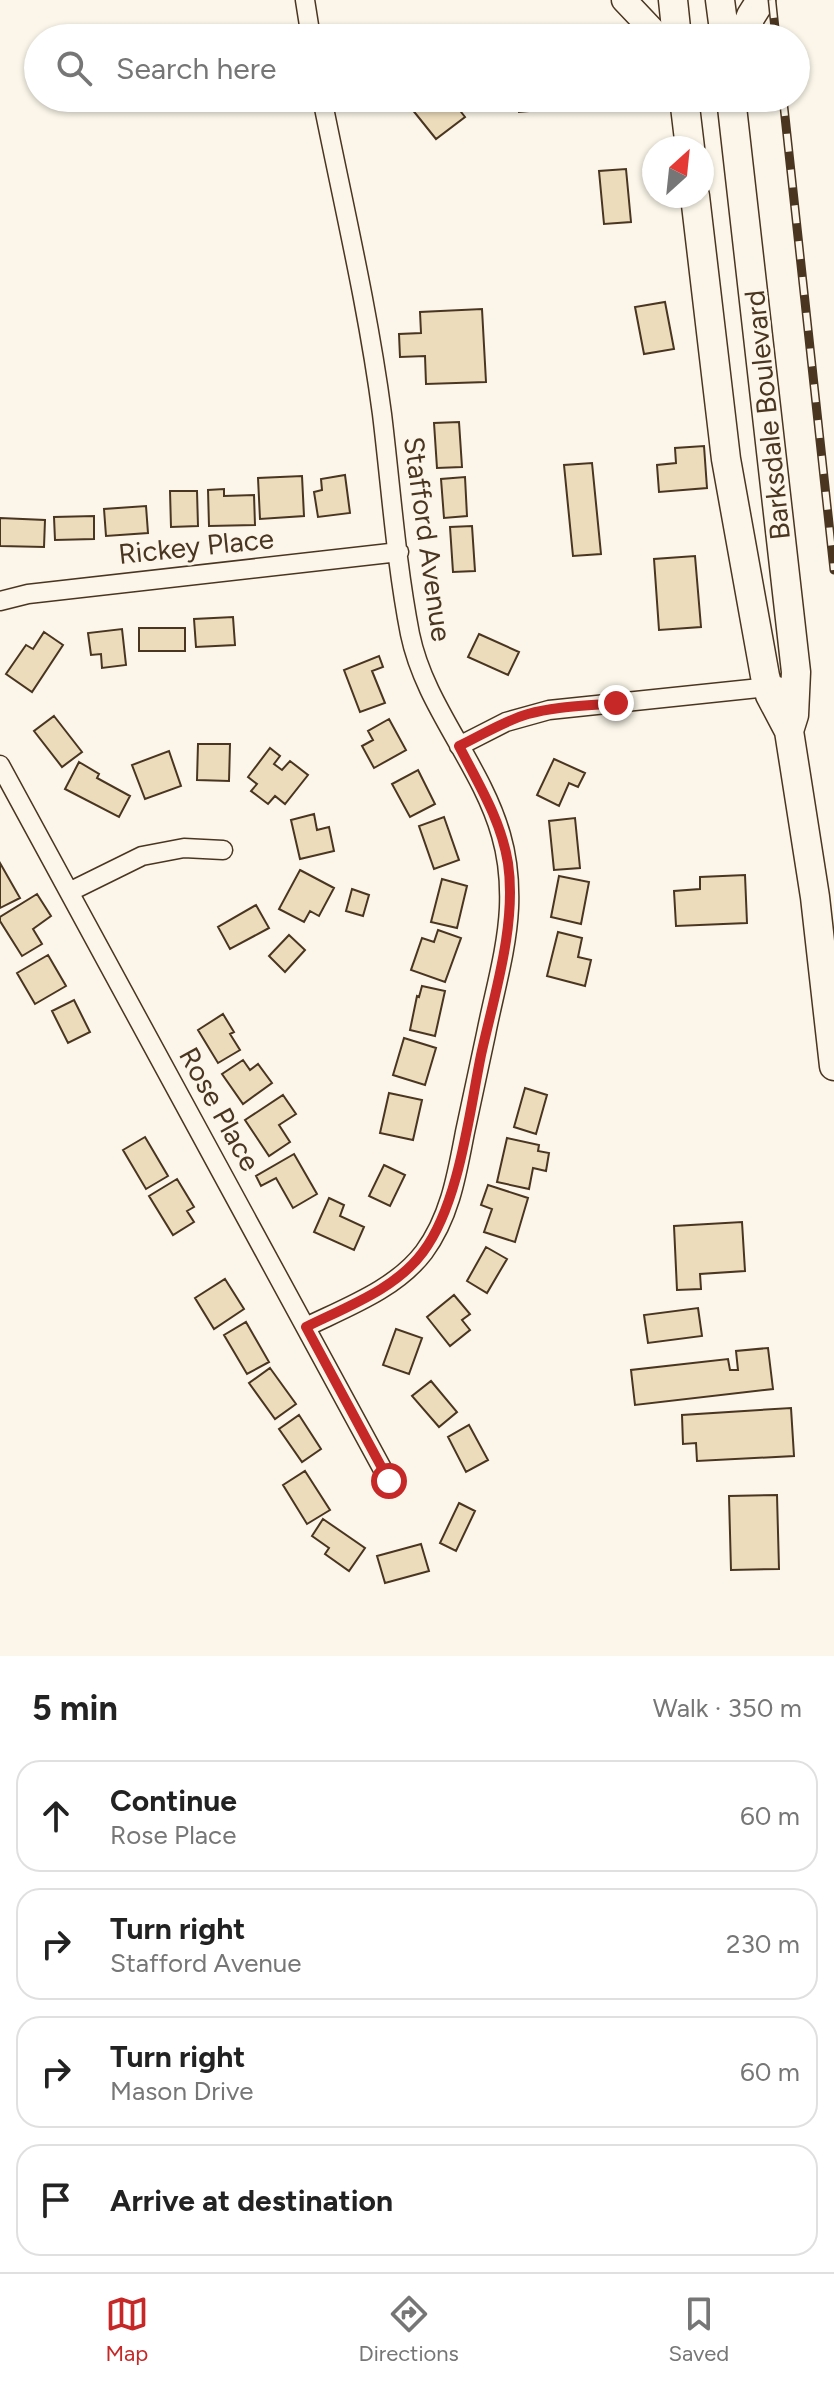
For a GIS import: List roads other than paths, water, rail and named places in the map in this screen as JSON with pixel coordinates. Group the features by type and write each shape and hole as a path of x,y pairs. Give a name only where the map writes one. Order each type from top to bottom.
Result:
{"main road":[{"path":"624,0 647,24"},
{"path":"673,0 676,24"},
{"path":"720,0 723,24"},
{"path":"748,24 761,0"},
{"path":"686,112 689,136"},
{"name":"Barksdale Boulevard","path":"733,112 760,349 782,686"},
{"name":"Barksdale Boulevard","path":"696,208 734,513 782,686 794,715 789,731 815,897 834,1066"},
{"path":"713,356 760,349"}],"street":[{"path":"305,0 309,24"},
{"name":"Stafford Avenue","path":"306,1327 365,1298 410,1267 423,1253 439,1226 455,1183 502,954 510,886 508,864 495,816 417,661 407,617 370,341 325,112"},
{"name":"Rickey Place","path":"0,601 28,594 399,552"},
{"path":"459,746 506,722 549,710 782,686"},
{"name":"Rose Place","path":"0,765 389,1481"},
{"path":"69,892 142,856 184,848 223,850"}],"railway":[{"path":"772,0 775,24"},
{"path":"785,112 834,570"}]}
